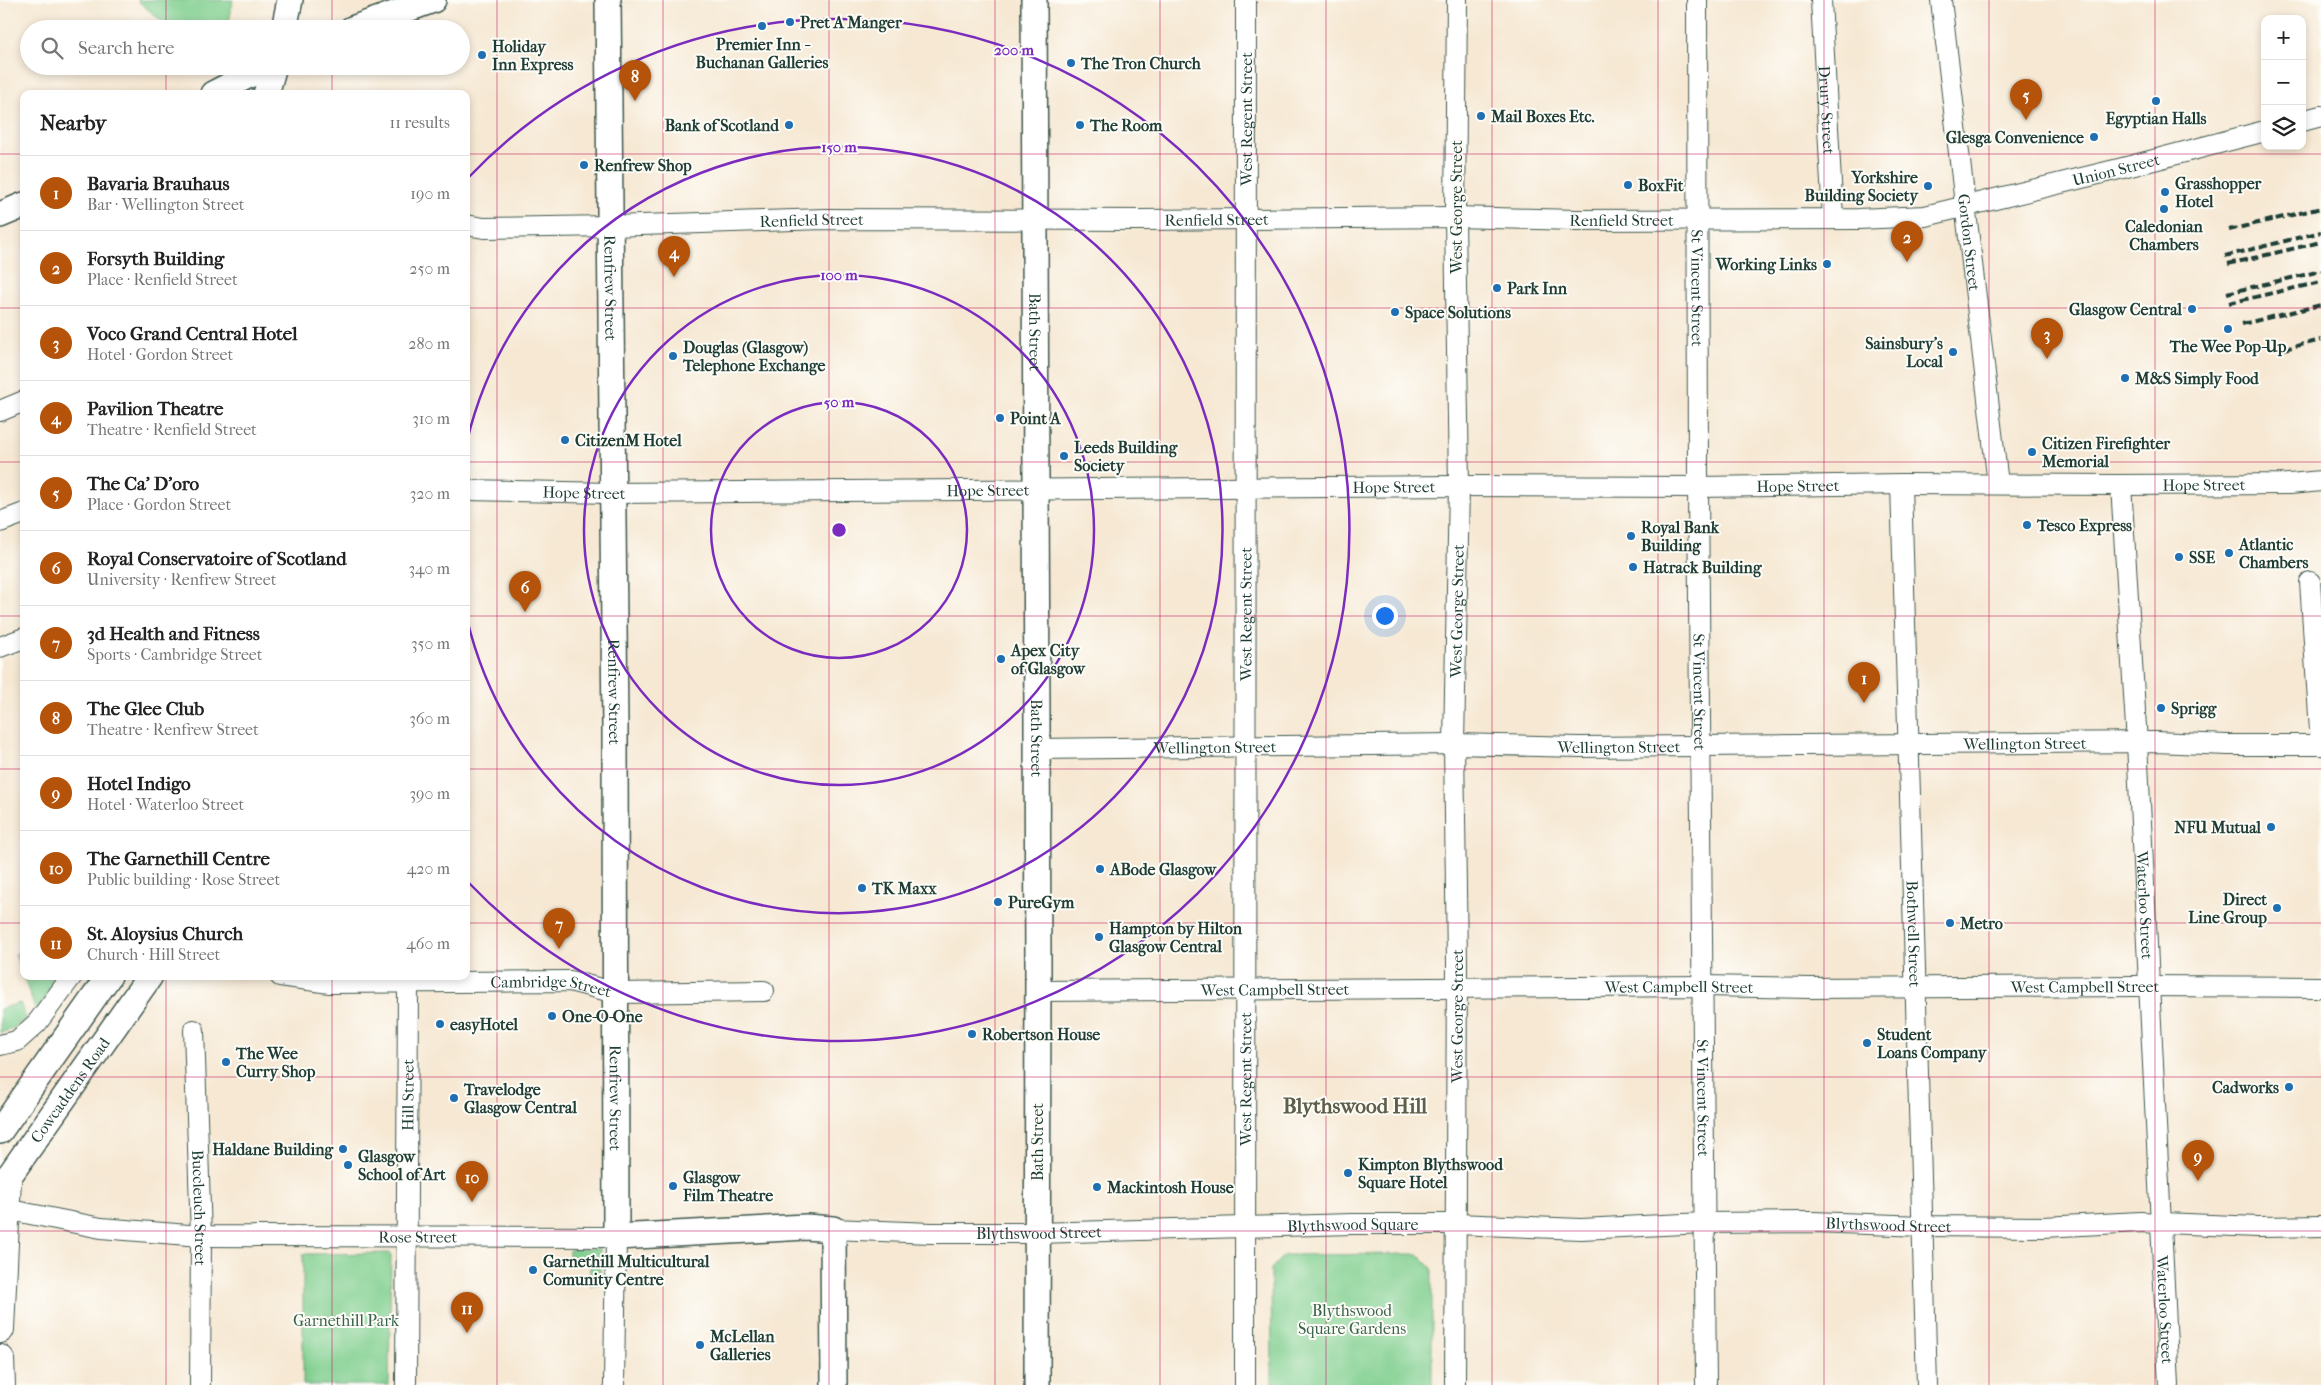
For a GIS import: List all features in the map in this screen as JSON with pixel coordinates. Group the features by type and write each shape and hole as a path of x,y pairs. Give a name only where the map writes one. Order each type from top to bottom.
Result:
{"main road":[{"name":"Cowcaddens Road","path":"0,1329 2,1178"},
{"path":"0,1359 1,1385"}],"street":[{"path":"286,20 290,0"},
{"path":"377,20 433,0"},
{"name":"Renfrew Street","path":"608,0 616,993 614,1385"},
{"name":"Bath Street","path":"1034,0 1037,1385"},
{"name":"West Regent Street","path":"1246,0 1246,1227"},
{"name":"West George Street","path":"1456,1224 1457,988 1454,744 1459,486 1455,217 1457,0"},
{"name":"St Vincent Street","path":"1697,0 1698,487 1706,1385"},
{"name":"Drury Street","path":"1821,0 1833,219"},
{"name":"Gordon Street","path":"1941,0 1998,484"},
{"path":"221,90 249,75"},
{"path":"267,90 271,75"},
{"path":"2306,120 2321,116"},
{"name":"Union Street","path":"1966,206 2261,132"},
{"name":"Renfield Street","path":"470,226 484,228 611,226 824,219 1035,220 1455,217 1537,220 1833,219 1925,216 1966,206"},
{"path":"0,216 20,207"},
{"path":"0,411 20,403"},
{"name":"Hope Street","path":"470,490 612,492 1459,486 2121,485 2321,481"},
{"name":"Bothwell Street","path":"1902,484 1928,1385"},
{"name":"Waterloo Street","path":"2121,485 2137,743 2169,1385"},
{"path":"0,522 20,514"},
{"path":"2310,582 2321,745"},
{"path":"0,648 20,640"},
{"name":"Wellington Street","path":"1037,749 1454,744 1700,746 2137,743 2321,745"},
{"path":"0,1045 17,1041 37,1023 69,980"},
{"name":"Cowcaddens Road","path":"0,1131 105,980"},
{"name":"Cowcaddens Road","path":"2,1178 147,980"},
{"name":"Cambridge Street","path":"309,980 330,983 408,984 570,980 616,993 764,991"},
{"name":"Hill Street","path":"406,1385 408,984"},
{"name":"West Campbell Street","path":"1037,991 1703,986 1809,988 2321,987"},
{"name":"Buccleuch Street","path":"194,1030 201,1236 200,1385"},
{"name":"Rose Street","path":"3,1208 101,1228 201,1236 616,1237 806,1227 833,1229"},
{"name":"Blythswood Street","path":"1456,1224 1581,1228 1704,1222 1812,1222 1923,1226 2043,1227 2162,1222 2258,1227 2321,1226"},
{"path":"1456,1224 1456,1385"},
{"name":"Blythswood Square","path":"1246,1227 1456,1224"},
{"path":"1245,1385 1246,1227"},
{"name":"Blythswood Street","path":"833,1229 931,1233 1037,1233 1246,1227"},
{"path":"833,1229 834,1385"}],"green space":[{"path":"137,0 233,0 230,20 160,20"},
{"path":"20,952 20,968 15,954"},
{"path":"25,980 58,980 36,1011"},
{"path":"20,1003 26,1018 13,1029 0,1033 0,1009"},
{"path":"600,1248 600,1285 590,1286 590,1259 569,1259 569,1250"},
{"name":"Garnethill Park","path":"391,1253 389,1385 303,1385 303,1254"},
{"name":"Blythswood Square Gardens","path":"1418,1254 1432,1268 1432,1385 1272,1385 1271,1269 1284,1255"}],"railway":[{"path":"2229,230 2321,208"},
{"path":"2225,256 2321,232"},
{"path":"2228,264 2321,242"},
{"path":"2227,293 2321,271"},
{"path":"2229,303 2321,282"},
{"path":"2242,324 2321,305"},
{"path":"2284,349 2321,340"}],"place":[{"name":"Pret A Manger","path":"790,22"},
{"name":"Premier Inn - Buchanan Galleries","path":"762,26"},
{"name":"Holiday Inn Express","path":"482,55"},
{"name":"The Tron Church","path":"1071,63"},
{"name":"The Glee Club","path":"635,101"},
{"name":"Egyptian Halls","path":"2156,101"},
{"name":"Mail Boxes Etc.","path":"1481,116"},
{"name":"The Ca' D'oro","path":"2026,120"},
{"name":"Bank of Scotland","path":"789,125"},
{"name":"The Room","path":"1080,125"},
{"name":"Glesga Convenience","path":"2094,137"},
{"name":"Renfrew Shop","path":"584,165"},
{"name":"BoxFit","path":"1628,185"},
{"name":"Yorkshire Building Society","path":"1928,186"},
{"name":"Grasshopper Hotel","path":"2165,192"},
{"name":"Caledonian Chambers","path":"2164,209"},
{"name":"Forsyth Building","path":"1907,262"},
{"name":"Working Links","path":"1827,264"},
{"name":"Pavilion Theatre","path":"674,277"},
{"name":"Park Inn","path":"1497,288"},
{"name":"Glasgow Central","path":"2192,309"},
{"name":"Space Solutions","path":"1395,312"},
{"name":"The Wee Pop-Up","path":"2228,329"},
{"name":"Sainsbury's Local","path":"1953,352"},
{"name":"Douglas (Glasgow) Telephone Exchange","path":"673,356"},
{"name":"Voco Grand Central Hotel","path":"2047,359"},
{"name":"M&S Simply Food","path":"2125,378"},
{"name":"Point A","path":"1000,418"},
{"name":"CitizenM Hotel","path":"565,440"},
{"name":"Citizen Firefighter Memorial","path":"2032,452"},
{"name":"Leeds Building Society","path":"1064,456"},
{"name":"Tesco Express","path":"2027,525"},
{"name":"Royal Bank Building","path":"1631,536"},
{"name":"Atlantic Chambers","path":"2229,553"},
{"name":"SSE","path":"2179,557"},
{"name":"Hatrack Building","path":"1633,567"},
{"name":"Royal Conservatoire of Scotland","path":"525,612"},
{"name":"Apex City of Glasgow","path":"1001,659"},
{"name":"Bavaria Brauhaus","path":"1864,703"},
{"name":"Sprigg","path":"2161,708"},
{"name":"NFU Mutual","path":"2271,827"},
{"name":"ABode Glasgow","path":"1100,869"},
{"name":"TK Maxx","path":"862,888"},
{"name":"PureGym","path":"998,902"},
{"name":"Direct Line Group","path":"2277,908"},
{"name":"Metro","path":"1950,923"},
{"name":"Hampton by Hilton Glasgow Central","path":"1099,937"},
{"name":"3d Health and Fitness","path":"559,949"},
{"name":"One-O-One","path":"552,1016"},
{"name":"easyHotel","path":"440,1024"},
{"name":"Robertson House","path":"972,1034"},
{"name":"Student Loans Company","path":"1867,1043"},
{"name":"The Wee Curry Shop","path":"226,1062"},
{"name":"Cadworks","path":"2289,1087"},
{"name":"Travelodge Glasgow Central","path":"454,1098"},
{"name":"Haldane Building","path":"343,1149"},
{"name":"Glasgow School of Art","path":"348,1165"},
{"name":"Kimpton Blythswood Square Hotel","path":"1348,1173"},
{"name":"Hotel Indigo","path":"2198,1181"},
{"name":"Glasgow Film Theatre","path":"673,1186"},
{"name":"Mackintosh House","path":"1097,1187"},
{"name":"The Garnethill Centre","path":"472,1202"},
{"name":"Garnethill Multicultural Comunity Centre","path":"533,1270"},
{"name":"St. Aloysius Church","path":"467,1333"},
{"name":"McLellan Galleries","path":"700,1345"}],"district":[{"name":"Blythswood Hill","path":"1355,1106"}]}
